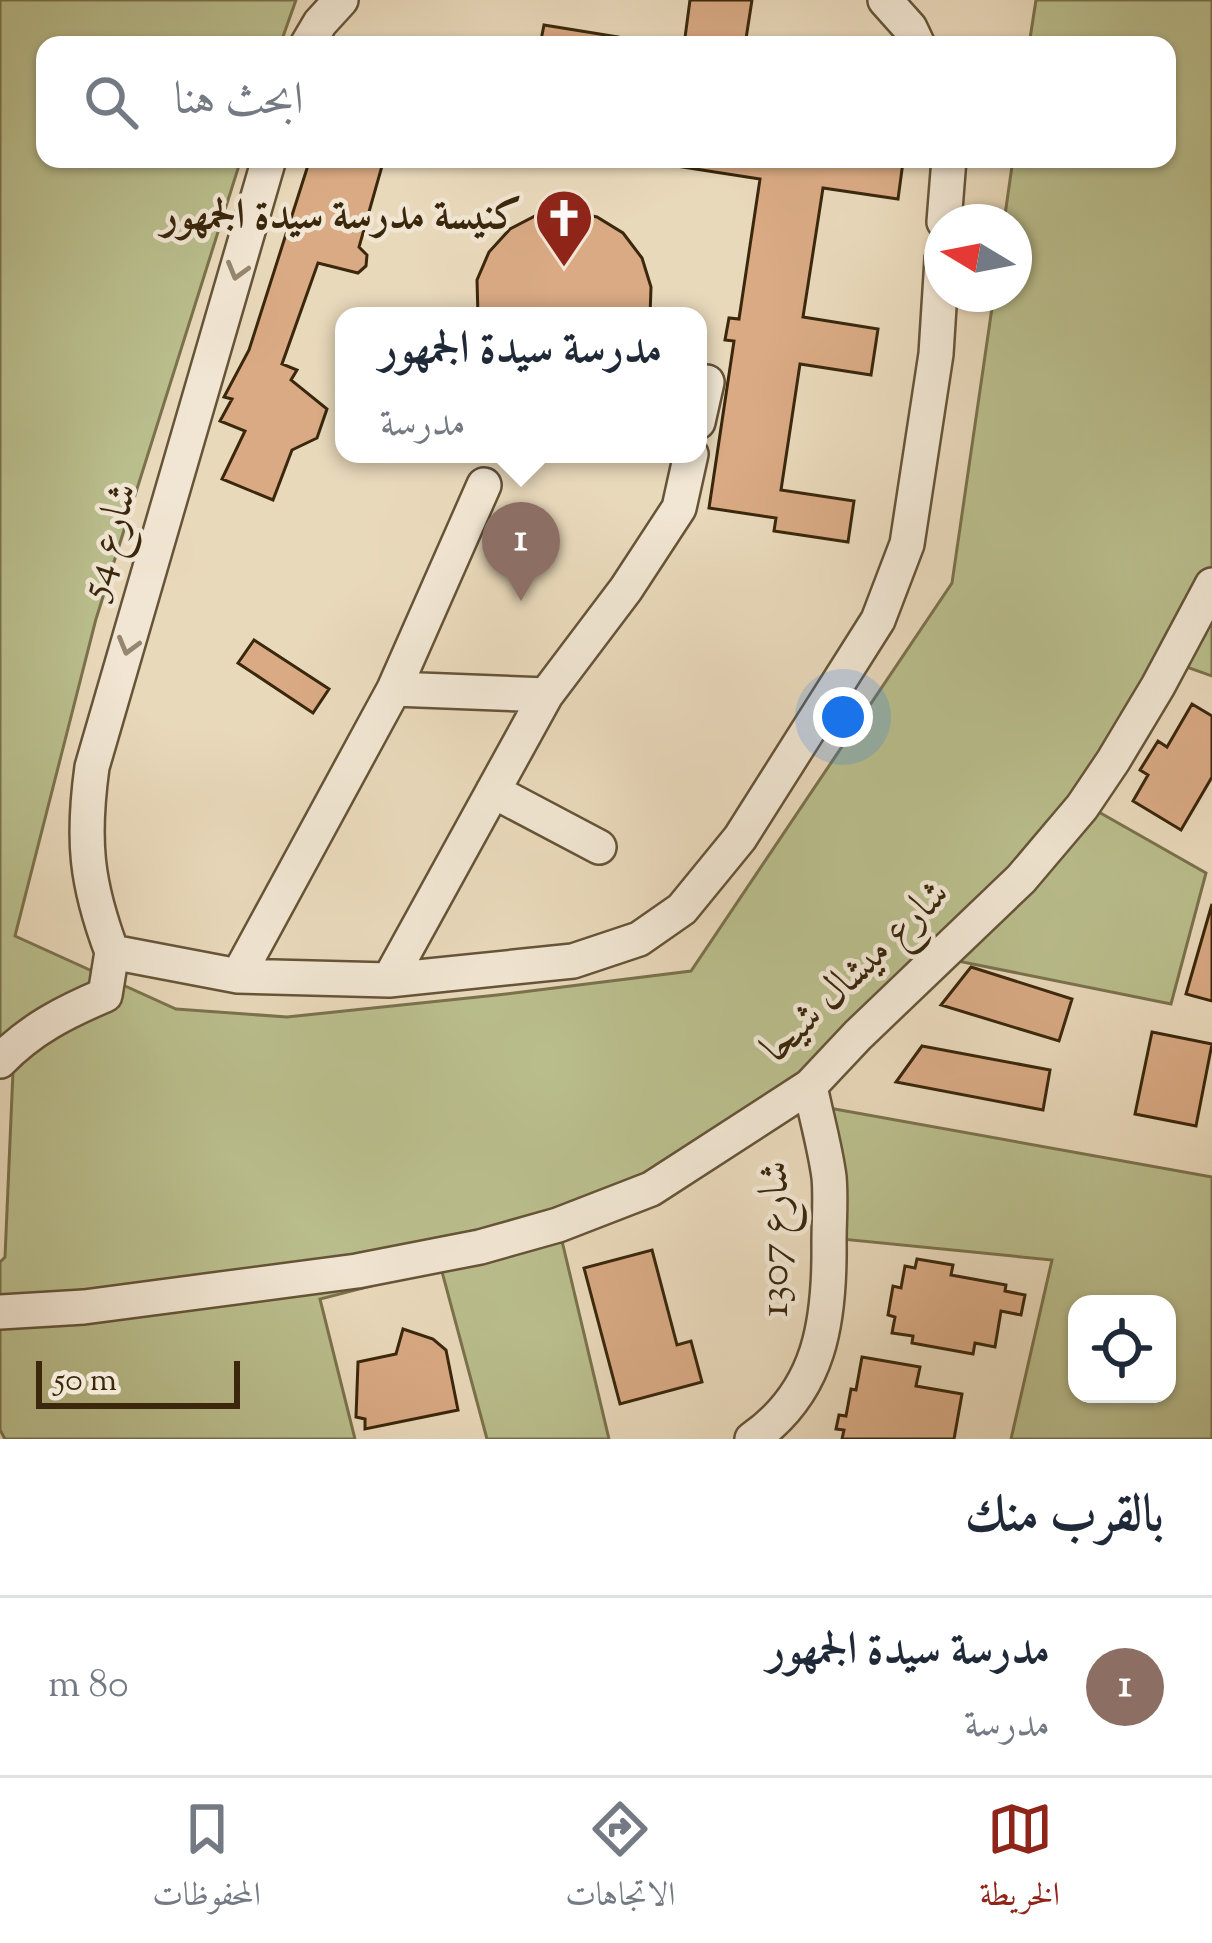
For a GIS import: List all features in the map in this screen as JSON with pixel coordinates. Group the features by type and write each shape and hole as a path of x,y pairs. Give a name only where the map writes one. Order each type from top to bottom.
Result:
{"street":[{"path":"313,36 341,0"},
{"path":"884,0 914,36"},
{"name":"شارع 54","path":"112,952 95,908 86,861 92,767 266,168"},
{"path":"945,204 948,168"},
{"path":"0,1061 53,1018 105,995 112,952 238,976 389,980 573,961 639,938 682,909 740,838 878,620 907,544 938,312"},
{"path":"389,980 546,695 626,589 679,508 689,463"},
{"path":"238,976 394,689 484,485"},
{"name":"شارع ميشال شيحا","path":"0,1312 84,1307 334,1274 480,1247 558,1225 651,1189 810,1086 1021,879 1082,807 1158,686 1212,585"},
{"path":"394,689 546,695"},
{"path":"493,791 599,847"},
{"name":"شارع 1307","path":"752,1439 789,1408 809,1372 829,1298 829,1177 810,1086"}],"green space":[{"path":"0,0 296,0 283,36 36,36 36,168 238,168 96,619 15,936 176,1009 287,1017 691,971 952,583 991,312 1032,312 1032,204 1007,204 1012,168 1176,168 1176,36 1030,36 1036,0 1212,0 1212,676 1184,666 1097,811 1206,873 1171,1004 958,961 562,1241 609,1439 487,1439 441,1268 320,1299 355,1439 5,1439 0,1430 0,1262 5,1257 14,1048 0,1049"},
{"path":"829,1108 1212,1177 1212,1439 1011,1439 1052,1260 841,1239"}],"building":[{"path":"690,0 752,0 746,36 685,36"},
{"path":"544,25 612,36 542,36"},
{"path":"307,168 381,168 359,247 367,255 366,266 358,273 318,263 282,364 297,370 291,380 327,409 317,438 292,450 273,500 222,479 245,431 220,421 232,399 224,397 249,350"},
{"path":"689,168 902,168 898,199 823,188 803,317 878,329 871,375 800,364 781,490 854,501 848,542 774,531 776,518 709,508 734,341 725,340 729,318 739,319 760,179"},
{"name":"كنيسة مدرسة سيدة الجمهور","path":"568,211 597,217 623,233 642,258 651,287 650,307 478,307 477,280 489,252 510,229 537,215"},
{"path":"254,640 329,689 313,713 238,663"},
{"path":"1192,704 1212,716 1212,777 1181,830 1133,801 1148,775 1140,770 1158,741 1167,747"},
{"path":"1212,904 1212,1001 1186,994"},
{"path":"971,967 1072,999 1059,1041 941,1005"},
{"path":"1152,1032 1212,1044 1196,1126 1135,1114"},
{"path":"922,1046 1050,1070 1043,1110 896,1082"},
{"path":"652,1250 677,1345 691,1341 702,1382 620,1404 584,1268"},
{"path":"917,1259 953,1265 951,1275 1006,1285 1005,1291 1025,1295 1021,1315 1001,1311 995,1347 975,1343 973,1354 912,1343 913,1336 892,1333 895,1317 888,1315 893,1286 901,1288 905,1266 915,1268"},
{"path":"403,1329 433,1339 446,1350 458,1410 365,1429 365,1419 356,1417 358,1362 396,1354"},
{"path":"862,1357 920,1367 916,1386 962,1394 954,1439 842,1439 844,1430 836,1429 839,1415 846,1416"}],"place":[{"name":"كنيسة مدرسة سيدة الجمهور","path":"564,269"},
{"name":"مدرسة سيدة الجمهور","path":"521,601"}]}
